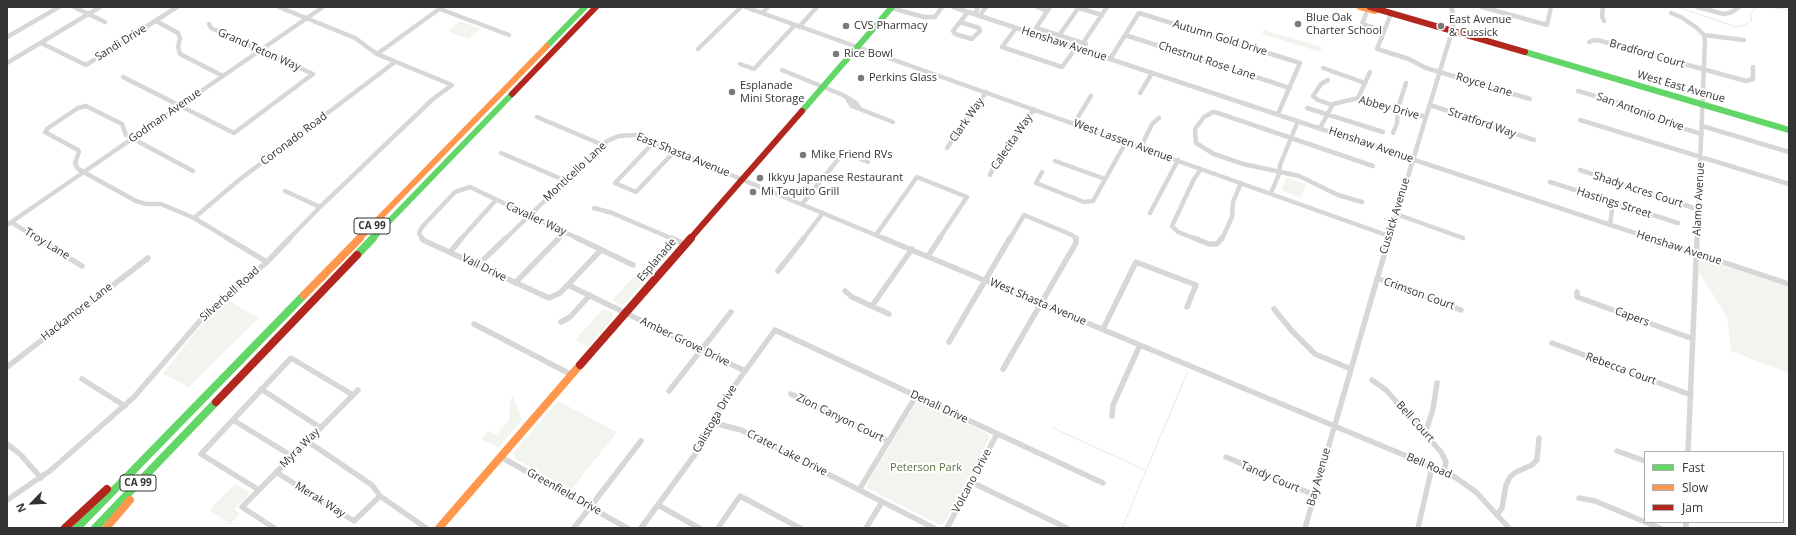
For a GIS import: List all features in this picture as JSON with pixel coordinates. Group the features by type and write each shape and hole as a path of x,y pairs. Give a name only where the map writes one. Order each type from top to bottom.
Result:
{"main road":[{"name":"CA 99","path":"77,528 585,7"},
{"name":"CA 99","path":"95,528 596,7"},
{"name":"Esplanade","path":"439,528 892,7"},
{"name":"West East Avenue","path":"1360,7 1452,32"},
{"name":"West East Avenue","path":"1370,7 1789,130"},
{"path":"106,528 178,446 182,438"},
{"path":"65,528 141,458 159,444"}],"street":[{"path":"7,37 59,7"},
{"path":"74,7 81,12 89,14 105,22"},
{"path":"7,63 100,7"},
{"name":"Sandi Drive","path":"41,43 86,65 177,7"},
{"path":"279,7 355,38 377,54 395,62"},
{"name":"Godman Avenue","path":"9,224 323,7"},
{"path":"698,49 741,7"},
{"name":"West Lassen Avenue","path":"745,7 1389,236"},
{"path":"762,13 768,7"},
{"path":"740,64 754,69 817,7"},
{"path":"892,7 924,17 935,17 942,7"},
{"name":"Henshaw Avenue","path":"953,7 1789,284"},
{"path":"977,15 978,7"},
{"path":"977,15 986,7"},
{"path":"1037,7 1047,11"},
{"path":"1050,7 1036,28 1084,44 1107,7"},
{"path":"1055,41 1078,7 1102,15"},
{"name":"Cussick Avenue","path":"1334,426 1412,159 1452,32 1454,19 1451,7"},
{"path":"1482,7 1547,25 1551,7"},
{"path":"1603,7 1602,16 1604,22"},
{"path":"1697,7 1724,14 1731,13 1738,7"},
{"path":"377,54 441,8 509,35"},
{"path":"960,22 979,28 980,31 972,39 955,34 953,31 960,22 968,12"},
{"name":"Autumn Gold Drive","path":"1110,59 1139,13 1300,64 1278,114"},
{"path":"1671,13 1690,23 1704,35 1744,40"},
{"path":"1366,14 1362,24 1384,30 1390,16"},
{"path":"156,21 178,33 180,38 178,47 180,54 223,76"},
{"name":"Grand Teton Way","path":"180,107 234,132 313,74 212,28 209,24"},
{"path":"1016,28 1002,47 1062,67 1076,48"},
{"name":"Royce Lane","path":"1384,30 1377,49 1409,59 1423,67 1530,99"},
{"name":"Chestnut Rose Lane","path":"1125,35 1290,88"},
{"name":"Alamo Avenue","path":"1688,451 1697,254 1697,209 1701,157 1706,41 1704,35"},
{"name":"Bradford Court","path":"1589,42 1594,40 1602,41 1748,81 1753,78 1753,68"},
{"name":"Silverbell Road","path":"7,500 41,478 125,406 149,382 205,315 267,262 320,207 433,99 452,85 395,62"},
{"name":"Coronado Road","path":"194,218 240,180 395,62"},
{"path":"1323,68 1365,83"},
{"path":"782,70 815,83 848,99 860,109 893,122"},
{"path":"1358,98 1370,72"},
{"path":"1140,92 1152,73"},
{"path":"123,77 180,107"},
{"path":"1320,128 1332,105 1320,101 1313,96 1321,84 1328,80"},
{"path":"1393,133 1398,123 1399,111 1406,84"},
{"name":"San Antonio Drive","path":"1578,91 1633,107 1662,122 1702,134"},
{"name":"Clark Way","path":"947,148 986,92"},
{"path":"1074,123 1091,96"},
{"name":"Abbey Drive","path":"1332,105 1338,102 1358,98 1426,118"},
{"name":"Stratford Way","path":"1430,105 1534,140"},
{"path":"193,170 132,139 124,133 122,124 86,106 78,108 48,128 46,133 78,150 79,152 76,166 83,172 136,201 146,204 161,204 194,218 267,262"},
{"path":"1307,108 1383,132"},
{"name":"Calecita Way","path":"990,175 1034,109"},
{"path":"1362,202 1338,195 1300,176 1279,170 1243,164 1209,152 1196,143 1195,129 1204,117 1216,112 1373,166"},
{"path":"537,117 603,145"},
{"path":"1141,147 1153,122 1159,118"},
{"path":"1580,120 1789,184"},
{"path":"1271,193 1290,138 1298,121"},
{"path":"1702,126 1789,152"},
{"name":"East Shasta Avenue","path":"624,135 635,135 654,142 742,179"},
{"name":"Monticello Lane","path":"479,264 603,145 613,138 624,135"},
{"path":"654,142 614,182 636,192 675,151"},
{"path":"1042,172 1036,183 1084,202 1093,201 1126,142"},
{"path":"802,204 844,152 868,162"},
{"path":"501,153 566,181"},
{"path":"1055,160 1105,179"},
{"path":"1150,213 1178,160"},
{"path":"1201,169 1194,179 1172,226 1178,232 1209,244 1217,244 1221,241 1232,217 1233,202 1241,183"},
{"name":"Shady Acres Court","path":"1580,170 1697,209"},
{"path":"876,235 917,177 967,197 928,256"},
{"name":"West Shasta Avenue","path":"742,179 1334,426"},
{"name":"Hastings Street","path":"1550,182 1678,224"},
{"name":"Cavalier Way","path":"420,235 421,229 457,191 466,187 473,188 528,216 633,265"},
{"path":"284,192 320,207"},
{"path":"450,252 496,200"},
{"path":"1610,225 1612,202"},
{"path":"594,208 612,213 680,242"},
{"path":"778,271 824,213"},
{"path":"1396,214 1463,238"},
{"path":"950,342 1024,215 1072,234 1075,237 1076,244 1003,369"},
{"name":"Troy Lane","path":"9,224 82,266"},
{"path":"515,283 564,233"},
{"path":"1075,237 1082,234"},
{"name":"Vail Drive","path":"420,235 423,240 479,264 544,297 551,298 558,296 568,285"},
{"path":"872,306 912,249"},
{"path":"568,285 601,250"},
{"name":"Hackamore Lane","path":"7,367 148,258"},
{"path":"1103,329 1136,262 1196,285 1187,307"},
{"name":"Crimson Court","path":"1377,278 1461,310"},
{"name":"Amber Grove Drive","path":"568,285 745,371"},
{"path":"845,291 852,297 889,314"},
{"name":"Capers","path":"1577,292 1577,297 1693,339"},
{"path":"561,322 570,317 590,295"},
{"path":"1274,309 1292,331 1312,351 1321,357 1351,369"},
{"path":"669,391 731,312"},
{"path":"474,324 572,375"},
{"name":"Calistoga Drive","path":"641,528 704,442 724,400 775,330"},
{"name":"Denali Drive","path":"775,330 1103,483"},
{"name":"Rebecca Court","path":"1552,344 1691,395"},
{"path":"1112,416 1112,405 1140,345"},
{"path":"259,490 201,454 291,358 353,394"},
{"path":"82,379 125,406"},
{"name":"Bell Court","path":"1372,380 1383,388 1445,458 1446,465 1444,472"},
{"path":"1425,434 1433,409 1436,383"},
{"path":"261,389 321,428"},
{"name":"Myra Way","path":"274,528 242,507 358,390"},
{"name":"Zion Canyon Court","path":"791,394 888,441"},
{"path":"859,490 916,396"},
{"path":"233,420 292,456"},
{"name":"Crater Lake Drive","path":"714,422 741,430 882,502"},
{"name":"Bell Road","path":"1334,426 1444,472 1468,486 1509,528"},
{"name":"Bay Avenue","path":"1305,528 1334,426"},
{"name":"Volcano Drive","path":"947,528 997,434"},
{"path":"1497,515 1502,508 1506,485 1510,477 1536,462 1538,458 1539,438"},
{"path":"307,441 356,473 372,485 380,496 426,528"},
{"path":"574,528 641,441"},
{"path":"7,444 20,454 41,478"},
{"path":"1617,450 1644,461"},
{"name":"Greenfield Drive","path":"501,457 627,528"},
{"name":"Tandy Court","path":"1226,457 1314,496"},
{"path":"1418,528 1432,467"},
{"name":"Merak Way","path":"276,472 354,521 380,496"},
{"path":"971,482 1067,528"},
{"path":"718,528 740,496 800,528"},
{"path":"1579,498 1595,501 1644,522"},
{"path":"866,528 882,502 934,528"},
{"path":"658,505 699,528"},
{"path":"1648,523 1660,528"}],"green space":[{"path":"460,21 481,29 469,39 454,34 449,30"},
{"path":"1264,30 1322,47 1320,52 1262,34"},
{"path":"1287,177 1306,184 1301,198 1281,190"},
{"path":"1700,258 1789,287 1789,373 1731,351 1727,317 1699,272"},
{"path":"640,270 653,271 626,303 621,305 612,300"},
{"path":"227,300 259,318 189,387 163,374 197,330"},
{"path":"603,309 613,313 613,318 588,347 575,340"},
{"path":"513,396 522,420 498,448 481,439 488,431 496,435 509,421 510,400"},
{"path":"558,401 617,432 571,490 514,458 514,452"},
{"name":"Peterson Park","path":"916,403 922,403 987,433 990,437 945,522 940,525 867,487 868,482"},
{"path":"235,484 250,493 234,509 240,514 230,524 209,510"}],"waterway":[{"path":"1677,7 1736,27 1745,25 1752,20 1750,13 1758,7"},
{"path":"1769,7 1789,10"},
{"path":"1122,528 1187,373"},
{"path":"1053,428 1145,470"}],"traffic: fast":[{"path":"547,46 585,7"},
{"path":"802,111 892,7"},
{"path":"1525,52 1789,130"},
{"path":"357,255 512,94"},
{"path":"77,528 304,295"},
{"path":"95,528 216,402"}],"traffic: slow":[{"path":"1360,7 1375,11"},
{"path":"304,295 547,46"},
{"path":"439,528 580,365"},
{"path":"106,528 130,500"}],"traffic: jam":[{"path":"512,94 596,7"},
{"path":"1370,7 1525,52"},
{"path":"580,365 802,111"},
{"path":"216,402 357,255"},
{"path":"65,528 107,489"}],"place":[{"name":"Blue Oak Charter School","path":"1298,24"},
{"name":"CVS Pharmacy","path":"846,26"},
{"name":"East Avenue & Cussick","path":"1441,26"},
{"name":"Rice Bowl","path":"836,54"},
{"name":"Perkins Glass","path":"861,78"},
{"name":"Esplanade Mini Storage","path":"732,92"},
{"name":"Mike Friend RVs","path":"803,155"},
{"name":"Ikkyu Japanese Restaurant","path":"760,178"},
{"name":"Mi Taquito Grill","path":"753,192"}]}
